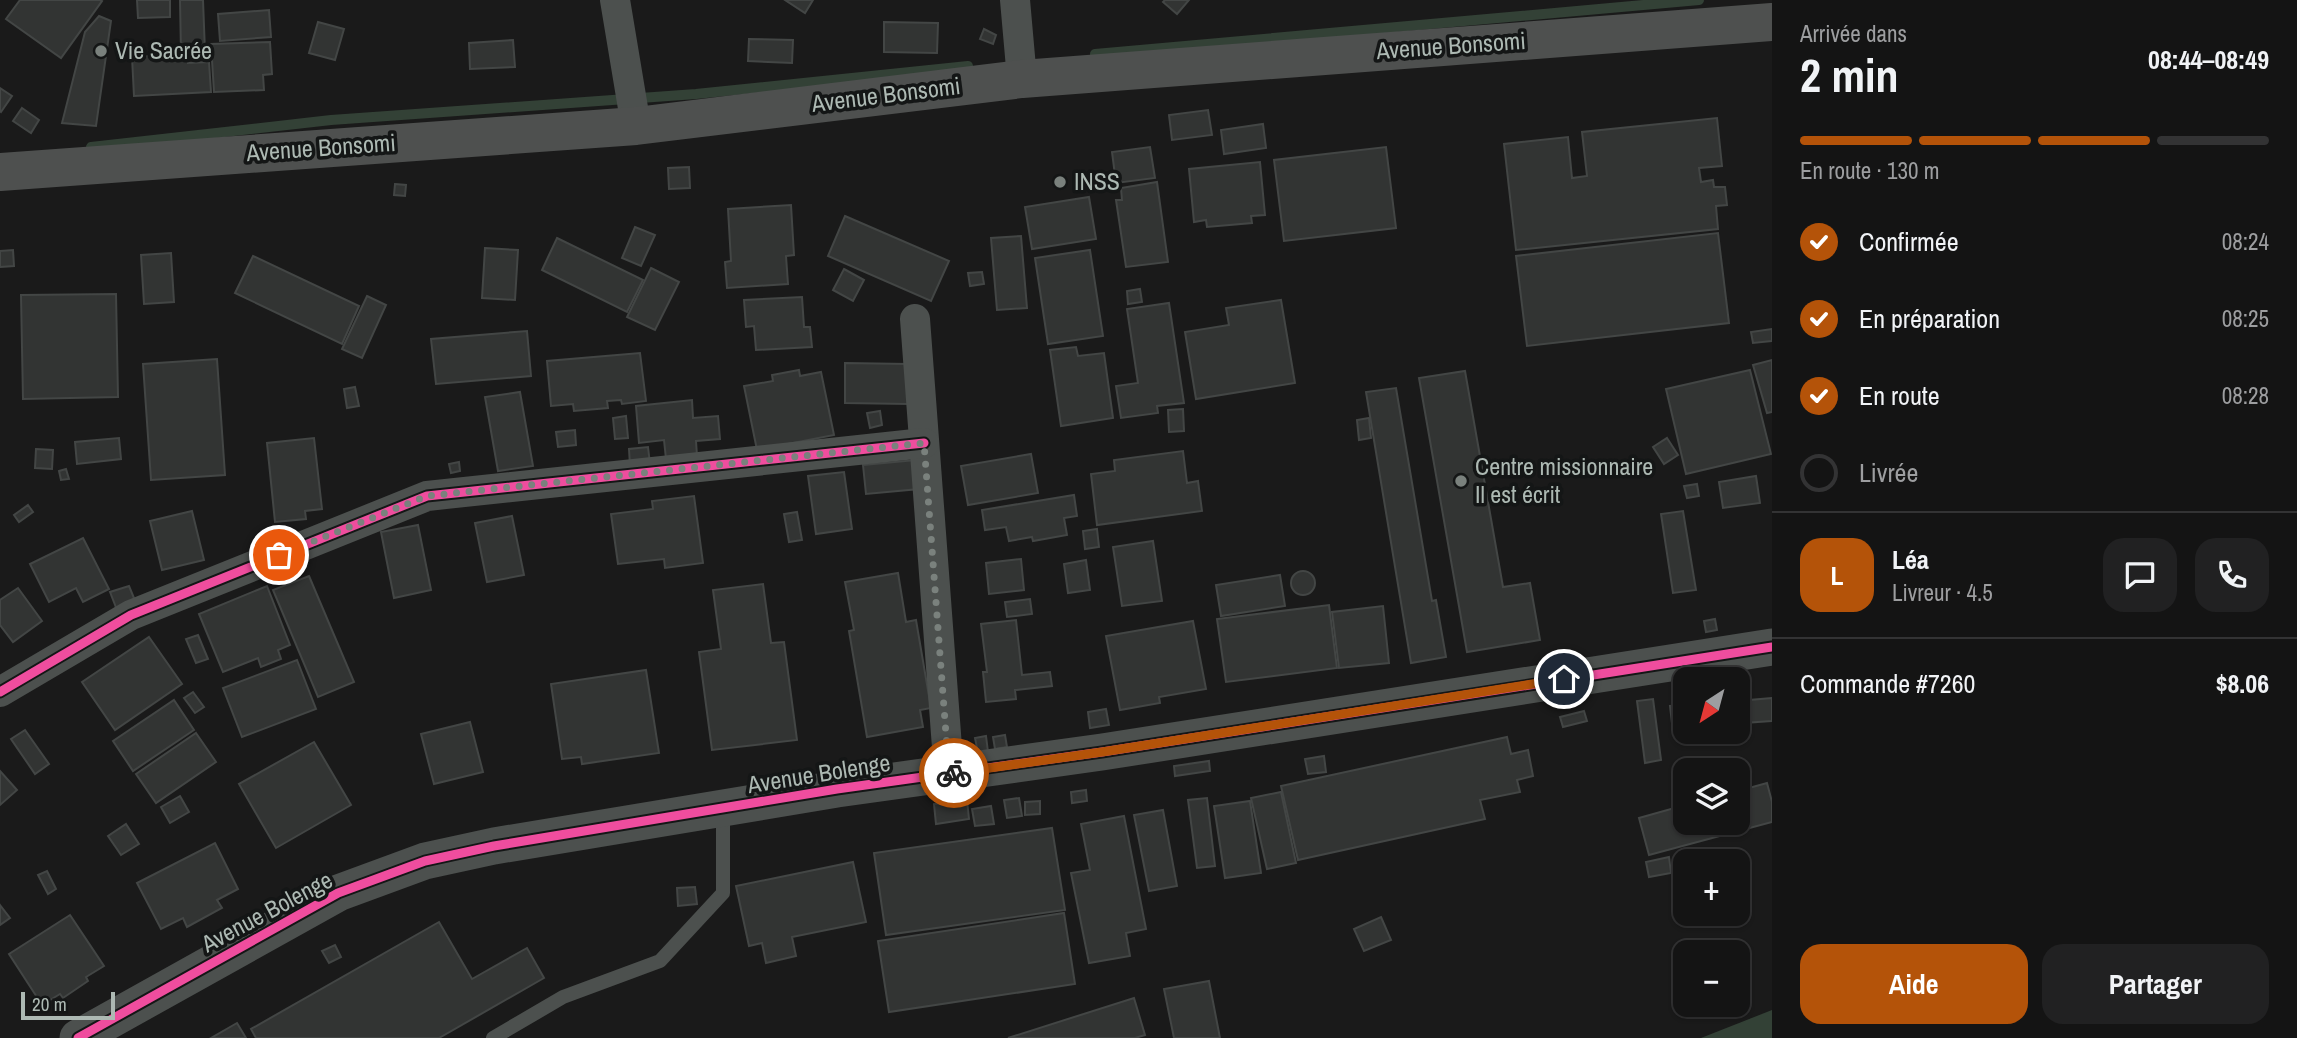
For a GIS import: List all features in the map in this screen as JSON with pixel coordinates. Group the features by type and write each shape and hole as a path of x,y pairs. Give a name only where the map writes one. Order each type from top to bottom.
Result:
{"main road":[{"name":"Avenue Bonsomi","path":"2,168 636,126 1022,79 1772,22"}],"street":[{"path":"615,0 636,126"},
{"path":"1015,0 1022,79"},
{"path":"915,320 949,774"},
{"path":"0,692 131,615 427,496 924,443"},
{"name":"Avenue Bolenge","path":"78,1038 338,893 425,861 494,846 723,808 1102,752 1772,647"}],"lane":[{"path":"493,1038 563,998 660,961 723,892 723,808"}],"shaded area":[{"path":"1772,1010 1772,1038 1701,1038"}],"building":[{"path":"20,0 102,1 61,58 6,19"},
{"path":"137,0 170,0 170,17 138,18"},
{"path":"180,0 203,0 205,52 181,53"},
{"path":"785,0 813,0 805,13"},
{"path":"1189,0 1177,14 1163,2"},
{"path":"269,10 271,37 220,41 218,14"},
{"path":"99,16 111,21 96,126 62,123 85,32"},
{"path":"318,22 344,29 335,60 309,53"},
{"path":"884,22 938,23 937,53 884,52"},
{"path":"984,29 996,35 993,44 980,39"},
{"path":"749,39 793,40 792,63 748,61"},
{"path":"513,40 515,67 470,69 469,43"},
{"path":"270,42 272,74 263,75 264,90 214,92 211,44"},
{"path":"188,54 188,63 209,62 211,92 134,96 132,57"},
{"path":"0,88 12,96 1,112 0,111"},
{"path":"22,108 39,120 31,133 13,121"},
{"path":"1208,110 1212,135 1172,140 1169,115"},
{"path":"1717,118 1722,166 1699,168 1701,182 1713,180 1714,187 1725,187 1727,205 1716,206 1718,229 1516,250 1504,144 1568,137 1572,178 1587,176 1582,132"},
{"path":"1263,124 1266,148 1224,154 1221,130"},
{"path":"1150,147 1155,178 1116,183 1112,152"},
{"path":"1386,147 1396,228 1284,241 1274,160"},
{"path":"1260,162 1265,215 1251,216 1252,223 1207,227 1206,220 1194,222 1189,169"},
{"path":"689,167 690,188 669,189 668,168"},
{"path":"1157,182 1168,262 1126,267 1116,200 1122,200 1121,188"},
{"path":"395,184 406,185 405,196 394,195"},
{"path":"1089,197 1096,239 1032,249 1025,207"},
{"path":"791,205 794,255 786,256 788,284 727,288 725,262 731,261 728,209"},
{"path":"845,216 949,261 931,301 828,256"},
{"path":"635,227 655,235 641,266 622,258"},
{"path":"1718,233 1729,323 1527,346 1516,256"},
{"path":"1021,236 1027,308 997,310 991,238"},
{"path":"557,238 643,280 627,312 542,270"},
{"path":"485,248 518,250 515,300 482,298"},
{"path":"13,250 14,266 0,267 0,251"},
{"path":"1090,250 1103,336 1048,344 1035,258"},
{"path":"171,253 174,302 144,304 141,255"},
{"path":"253,256 359,306 342,344 235,293"},
{"path":"651,268 679,282 655,330 627,317"},
{"path":"844,269 864,280 853,301 833,290"},
{"path":"982,272 984,284 970,286 968,273"},
{"path":"1140,289 1142,302 1128,304 1127,291"},
{"path":"116,294 118,397 23,399 21,295"},
{"path":"367,296 386,305 362,358 342,349"},
{"path":"802,297 804,327 810,327 812,347 756,350 754,326 746,327 744,300"},
{"path":"1281,300 1295,383 1196,399 1185,332 1229,325 1226,308"},
{"path":"1169,303 1184,403 1157,406 1158,413 1121,418 1116,386 1138,383 1127,309"},
{"path":"1772,329 1772,341 1753,343 1751,332"},
{"path":"527,331 531,376 436,384 431,339"},
{"path":"1076,347 1078,356 1104,353 1113,418 1061,426 1050,350"},
{"path":"640,353 646,401 622,404 621,400 607,401 608,408 574,411 573,404 551,406 547,361"},
{"path":"217,359 225,475 151,480 143,364"},
{"path":"1772,360 1772,412 1767,413 1753,365"},
{"path":"845,363 908,364 908,404 845,403"},
{"path":"799,370 800,376 821,372 834,435 757,450 744,386 773,381 772,375"},
{"path":"1750,370 1771,454 1686,474 1666,389"},
{"name":"Centre missionnaire Il est écrit","path":"1465,371 1503,587 1530,583 1540,640 1467,652 1419,378"},
{"path":"355,387 359,406 347,408 344,389"},
{"path":"1396,388 1432,601 1436,600 1446,657 1411,663 1366,392"},
{"path":"520,392 533,466 498,471 485,397"},
{"path":"692,400 693,418 718,416 720,439 696,441 697,456 666,459 664,440 639,443 636,406"},
{"path":"1183,409 1184,431 1169,432 1168,410"},
{"path":"880,411 882,425 870,428 867,413"},
{"path":"626,416 628,438 615,439 613,418"},
{"path":"1369,418 1371,438 1359,440 1357,420"},
{"path":"575,430 576,445 558,447 556,432"},
{"path":"119,438 121,459 77,464 75,442"},
{"path":"314,438 322,509 305,511 306,519 275,522 267,443"},
{"path":"1667,438 1678,455 1664,464 1653,447"},
{"path":"648,447 650,464 630,466 629,449"},
{"path":"36,449 53,450 52,469 35,468"},
{"path":"1183,451 1187,483 1198,481 1202,511 1097,525 1091,474 1115,471 1114,460"},
{"path":"1031,454 1038,493 968,505 961,466"},
{"path":"916,460 919,489 866,494 863,465"},
{"path":"459,462 460,471 451,473 449,464"},
{"path":"66,469 69,479 61,480 59,471"},
{"path":"844,472 852,529 816,534 808,476"},
{"path":"1756,476 1760,503 1723,508 1719,482"},
{"path":"1697,484 1699,496 1687,498 1684,486"},
{"path":"1074,495 1077,516 1064,518 1067,535 1033,541 1032,537 1009,541 1006,527 985,530 982,510"},
{"path":"694,496 703,563 665,568 664,559 618,564 611,514 653,509 652,501"},
{"path":"28,505 33,512 19,522 14,515"},
{"path":"192,511 204,560 162,570 150,521"},
{"path":"1683,511 1696,590 1673,593 1661,514"},
{"path":"797,512 802,540 789,542 784,514"},
{"path":"512,516 524,575 487,582 475,523"},
{"path":"418,525 431,590 394,598 381,532"},
{"path":"1097,529 1099,547 1085,549 1083,531"},
{"path":"83,538 109,589 83,602 76,588 49,602 30,564"},
{"path":"1153,541 1162,601 1122,606 1113,547"},
{"path":"1021,559 1024,590 989,594 986,563"},
{"path":"1086,560 1090,590 1068,593 1064,564"},
{"path":"1303,571 1314,578 1315,583 1308,594 1303,595 1292,588 1291,583 1298,572"},
{"path":"898,573 906,622 916,620 931,708 920,710 923,727 867,737 849,631 854,630 845,582"},
{"path":"1280,575 1285,606 1221,616 1216,585"},
{"path":"309,576 354,682 318,697 273,590"},
{"path":"763,584 771,643 784,642 797,740 712,750 699,652 721,649 713,590"},
{"path":"129,586 136,603 117,610 110,592"},
{"path":"267,586 290,645 278,650 281,659 261,667 258,658 223,672 199,614"},
{"path":"18,588 42,621 13,642 0,625 0,600"},
{"path":"1030,599 1032,614 1007,617 1005,602"},
{"path":"1329,605 1337,668 1226,682 1217,619"},
{"path":"1383,606 1389,663 1339,668 1332,612"},
{"path":"1715,619 1717,630 1706,632 1704,621"},
{"path":"1016,620 1022,675 1050,672 1052,686 1015,690 1016,699 986,702 983,672 987,672 981,624"},
{"path":"1193,621 1206,689 1159,697 1160,703 1120,710 1106,636"},
{"path":"198,635 208,659 196,663 186,639"},
{"path":"149,637 182,684 115,730 82,682"},
{"path":"297,660 316,709 242,737 223,688"},
{"path":"646,670 659,753 582,764 581,757 562,759 551,684"},
{"path":"193,692 204,707 195,713 184,698"},
{"path":"1772,698 1772,721 1750,723 1750,700"},
{"path":"1653,699 1661,760 1645,763 1637,701"},
{"path":"174,700 194,730 133,771 113,741"},
{"path":"1670,706 1673,706 1673,732"},
{"path":"1106,709 1109,725 1090,728 1088,712"},
{"path":"1584,711 1587,721 1563,727 1560,717"},
{"path":"470,722 483,772 434,784 421,734"},
{"path":"25,730 49,764 35,774 11,739"},
{"path":"196,733 216,762 156,803 136,774"},
{"path":"1005,735 1007,747 995,749 993,737"},
{"path":"986,736 988,752 978,753 975,738"},
{"path":"1507,737 1511,754 1528,750 1533,776 1517,780 1520,792 1480,800 1485,819 1298,860 1281,786"},
{"path":"314,742 351,805 276,848 239,784"},
{"path":"1324,756 1326,772 1308,774 1305,759"},
{"path":"1209,761 1210,771 1175,776 1174,766"},
{"path":"0,771 17,790 0,805"},
{"path":"1767,783 1772,802 1772,822 1750,828 1750,788"},
{"path":"1086,790 1087,801 1072,803 1071,792"},
{"path":"1281,792 1296,863 1267,869 1251,798"},
{"path":"180,796 189,812 170,823 161,807"},
{"path":"1019,798 1022,816 1007,818 1004,800"},
{"path":"1207,798 1215,866 1197,868 1188,800"},
{"path":"967,800 969,819 936,824 934,804"},
{"path":"1040,801 1040,814 1025,815 1025,802"},
{"path":"1250,801 1261,873 1225,878 1214,806"},
{"path":"991,806 994,824 975,826 972,809"},
{"path":"1673,808 1673,835 1724,835 1649,855 1639,818"},
{"path":"1163,810 1177,886 1149,891 1134,815"},
{"path":"1124,816 1146,929 1126,933 1130,956 1089,963 1071,873 1090,870 1081,824"},
{"path":"126,824 139,844 121,855 108,836"},
{"path":"1052,828 1065,910 886,935 874,853"},
{"path":"215,843 238,889 217,900 222,908 187,927 183,918 161,929 137,883"},
{"path":"1669,857 1671,873 1649,877 1646,862"},
{"path":"853,862 866,922 792,937 796,956 766,963 762,943 749,946 736,886"},
{"path":"47,871 56,889 48,894 38,875"},
{"path":"695,887 697,904 678,906 677,888"},
{"path":"0,905 10,918 0,925"},
{"path":"1064,913 1075,984 889,1012 878,941"},
{"path":"70,915 104,966 86,977 88,981 63,998 60,994 42,1005 9,954"},
{"path":"1381,917 1391,940 1364,951 1354,929"},
{"path":"439,922 472,979 527,948 544,978 439,1038 256,1038 251,1029"},
{"path":"335,945 341,957 329,963 322,951"},
{"path":"1209,981 1220,1038 1174,1038 1164,989"},
{"path":"1134,998 1145,1035 1135,1038 1008,1038"},
{"path":"237,1023 246,1038 211,1038"}],"waterway":[{"path":"1095,54 1699,0"},
{"path":"91,147 331,120 696,94 968,66"}],"cycle path":[{"path":"0,692 131,615 427,496 924,443"},
{"path":"78,1038 338,893 425,861 494,846 837,789 1102,752 1772,647"}],"way so far":[{"path":"279,555 427,496 924,443 949,774 954,773"}],"place":[{"name":"Vie Sacrée","path":"101,51"},
{"name":"INSS","path":"1060,182"},
{"name":"Centre missionnaire Il est écrit","path":"1461,481"}],"route":[{"path":"954,773 1564,679"}]}
